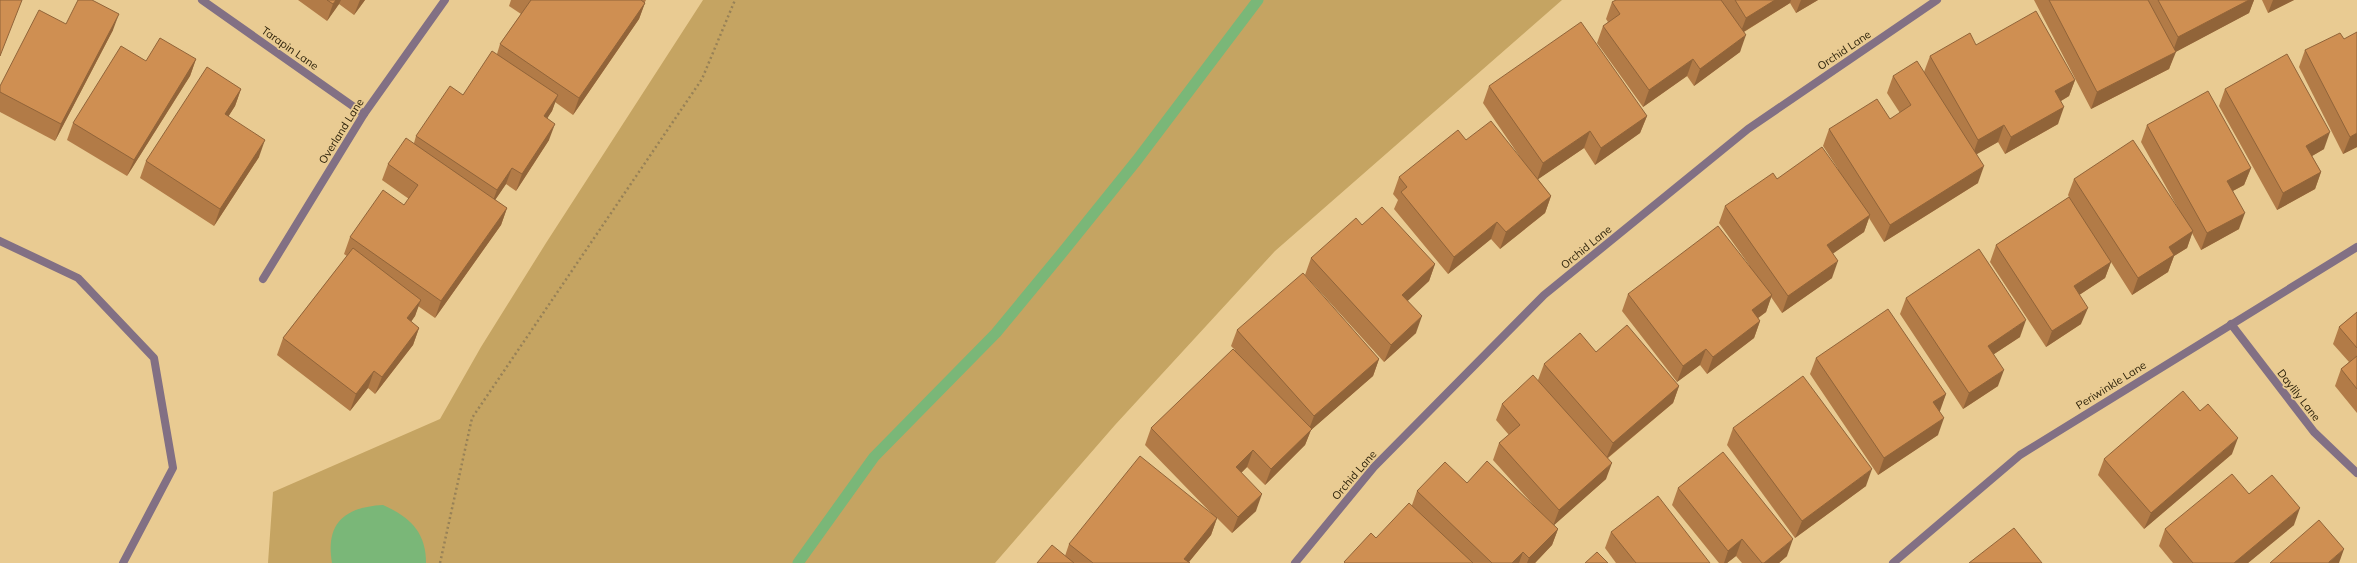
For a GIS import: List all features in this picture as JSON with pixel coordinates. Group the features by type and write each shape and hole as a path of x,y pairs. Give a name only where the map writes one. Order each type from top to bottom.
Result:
{"street":[{"name":"Tarapin Lane","path":"202,0 364,114"},
{"name":"Overland Lane","path":"263,279 364,114 445,0"},
{"name":"Orchid Lane","path":"1295,563 1374,467 1544,295 1748,129 1937,0"},
{"path":"0,241 78,278 154,358 173,468 123,563"},
{"name":"Periwinkle Lane","path":"1893,563 2020,455 2357,247"},
{"name":"Daylily Lane","path":"2231,324 2314,432 2357,473"}],"path":[{"path":"440,563 472,418 702,79 735,0"}],"shaded area":[{"path":"703,0 1562,0 1275,251 1115,425 995,563 268,563 273,492 440,419 481,347 546,243"},
{"path":"383,505 401,515 415,527 420,534 423,543 426,563 332,563 332,537 335,528 341,520 348,514 358,509"}],"building":[{"path":"0,0 22,0 0,56"},
{"path":"78,0 92,0 119,14 61,124 0,92 0,86 39,10 66,24"},
{"path":"327,0 336,0 333,4"},
{"path":"531,0 641,0 645,3 579,98 500,44"},
{"path":"1616,0 1721,0 1746,35 1700,69 1693,59 1649,90 1603,26 1620,14 1612,2"},
{"path":"1735,0 1775,0 1746,18"},
{"path":"2049,0 2148,0 2176,52 2097,92"},
{"path":"2158,0 2249,0 2178,37"},
{"path":"2036,11 2075,80 2055,91 2064,107 2011,137 2004,125 1978,140 1930,56 1970,33 1976,45"},
{"path":"1581,22 1647,116 1601,148 1590,131 1543,163 1489,86"},
{"path":"2357,32 2357,133 2350,137 2305,50 2340,33 2344,39"},
{"path":"160,38 196,59 134,160 73,123 121,46 146,61"},
{"path":"492,51 558,95 544,116 555,124 522,174 512,168 497,190 416,136 450,86 463,95"},
{"path":"2287,54 2330,132 2306,146 2321,172 2283,193 2225,89"},
{"path":"1917,61 1984,166 1890,225 1829,129 1877,99 1890,119 1911,105 1893,76"},
{"path":"207,67 241,89 225,114 265,140 220,209 146,161"},
{"path":"2208,91 2251,168 2227,181 2245,213 2207,233 2147,125"},
{"path":"1491,121 1551,196 1506,232 1497,222 1454,257 1401,192 1407,187 1399,177 1458,130 1466,140"},
{"path":"406,138 507,208 441,301 350,237 383,190 404,205 418,185 388,164"},
{"path":"2133,140 2193,231 2169,247 2174,255 2138,278 2074,179"},
{"path":"1822,147 1870,215 1827,245 1838,261 1788,296 1725,206 1773,173 1777,179"},
{"path":"2069,197 2111,262 2074,286 2088,308 2052,331 1996,245"},
{"path":"1382,207 1435,264 1402,295 1422,316 1391,345 1311,258 1356,218 1362,225"},
{"path":"1718,226 1772,295 1752,310 1760,321 1713,357 1706,349 1683,366 1628,294"},
{"path":"353,248 421,300 407,318 419,328 382,377 374,371 356,394 283,338"},
{"path":"1979,249 2026,320 1988,346 2004,370 1969,393 1906,298"},
{"path":"1303,273 1379,359 1314,416 1237,330"},
{"path":"1888,309 1946,394 1933,402 1944,418 1884,458 1816,358"},
{"path":"2357,312 2357,348 2339,327"},
{"path":"1627,325 1679,386 1613,443 1544,364 1580,333 1596,352"},
{"path":"1233,349 1312,429 1271,469 1253,450 1236,467 1262,494 1238,517 1151,428"},
{"path":"2357,356 2357,389 2341,369"},
{"path":"1533,375 1612,463 1559,510 1499,443 1520,425 1502,404"},
{"path":"1803,376 1872,469 1802,521 1733,428"},
{"path":"2183,391 2200,411 2208,404 2238,438 2151,513 2104,459"},
{"path":"1723,452 1793,539 1764,563 1762,563 1742,539 1728,551 1678,488"},
{"path":"1140,456 1217,518 1184,559 1190,563 1093,563 1069,544"},
{"path":"1487,461 1558,529 1529,558 1523,552 1512,563 1492,563 1417,491 1445,462 1467,483"},
{"path":"2232,474 2249,494 2272,475 2300,508 2234,563 2193,563 2165,529"},
{"path":"1658,496 1710,563 1636,563 1611,532"},
{"path":"1409,503 1473,563 1344,562 1371,533 1376,538"},
{"path":"2319,520 2344,549 2329,563 2270,563"},
{"path":"2014,528 2042,563 1969,563"},
{"path":"1052,545 1074,563 1037,563"},
{"path":"1597,552 1608,563 1585,563"}],"waterway":[{"path":"798,563 874,457 996,333 1062,253 1137,160 1258,0"}]}
